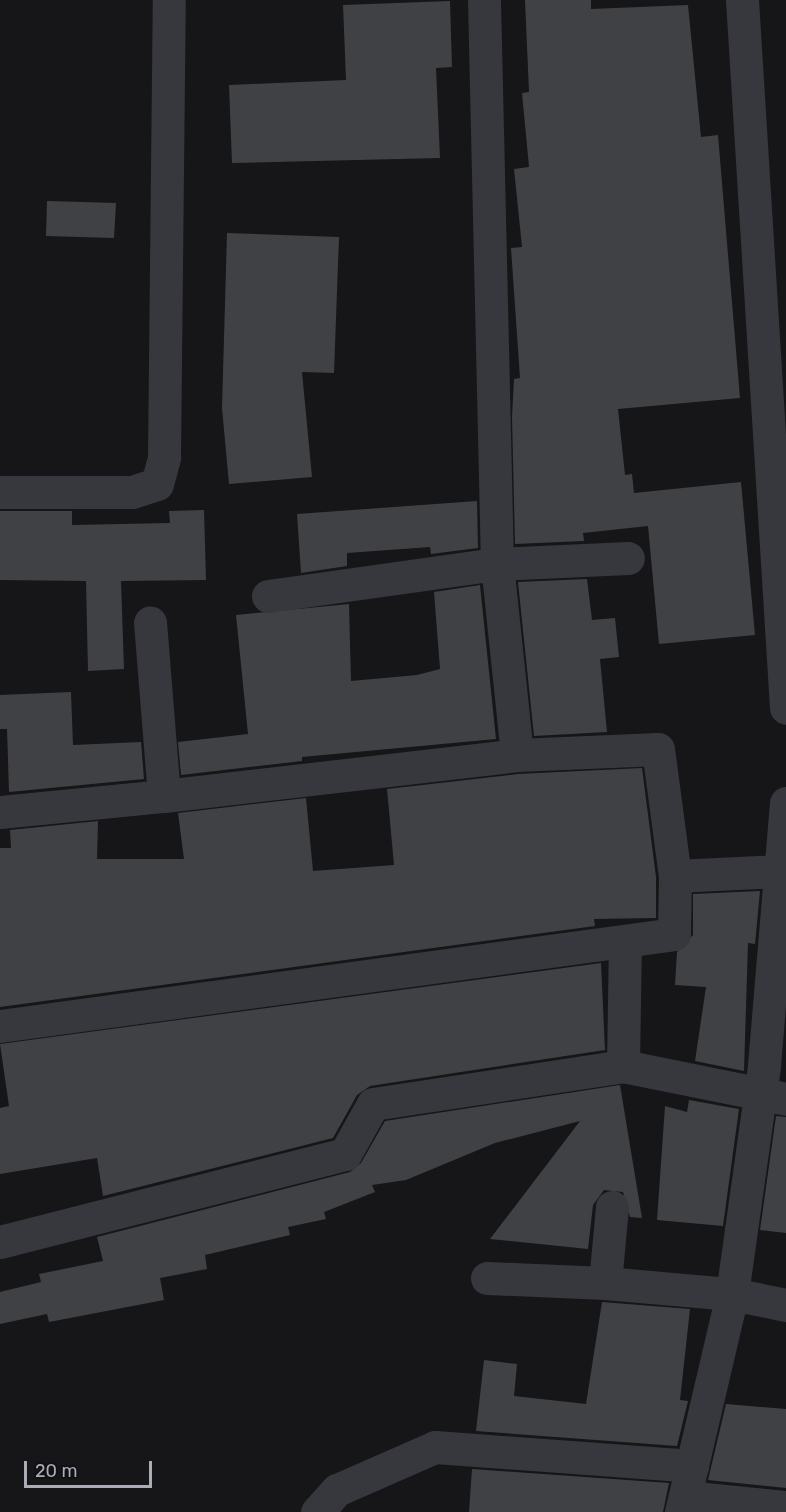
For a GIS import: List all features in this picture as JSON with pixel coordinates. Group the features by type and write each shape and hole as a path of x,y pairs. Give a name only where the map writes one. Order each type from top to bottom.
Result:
{"street":[{"path":"0,492 132,492 157,484 164,457 169,0"},
{"path":"484,0 497,564 517,754"},
{"path":"742,0 780,529 786,708"},
{"path":"268,596 497,564 628,558"},
{"path":"150,623 164,796"},
{"path":"0,812 164,796 517,754 658,749 675,876 674,934 625,943 0,1026"},
{"path":"686,1492 732,1294 772,1097 786,803"},
{"path":"675,876 781,890"},
{"path":"623,1066 625,943"},
{"path":"0,1242 345,1154 373,1104 623,1066 772,1097"},
{"path":"605,1283 612,1206"},
{"path":"487,1278 605,1283 732,1294 786,1305"},
{"path":"317,1512 337,1490 435,1447 686,1492 786,1506"}],"building":[{"path":"525,0 591,0 591,9 688,5 701,137 718,135 740,398 618,409 625,475 632,474 634,493 741,482 755,635 659,644 648,526 583,533 584,541 515,544 512,417 514,379 520,378 511,248 522,247 514,169 529,167 522,93 529,92"},
{"path":"450,1 452,67 436,68 440,158 232,163 229,85 346,80 343,5"},
{"path":"47,201 116,203 114,238 46,236"},
{"path":"227,233 339,237 334,373 302,372 312,477 229,484 222,408"},
{"path":"477,501 478,548 431,554 430,547 347,553 347,566 301,573 297,514"},
{"path":"204,510 206,580 121,581 124,669 88,671 86,581 0,580 0,511 72,511 72,525 170,523 169,511"},
{"path":"587,579 592,620 615,618 619,657 600,659 607,732 534,736 518,582"},
{"path":"480,585 496,739 302,757 302,761 181,775 178,742 248,734 236,615 349,604 351,681 417,675 440,669 434,592"},
{"path":"71,692 73,745 141,742 144,779 9,792 7,729 0,729 0,695"},
{"path":"642,768 656,877 656,918 594,919 595,926 0,1007 0,848 11,848 10,830 98,821 97,859 184,859 178,813 306,798 313,871 394,865 387,789 518,774"},
{"path":"760,891 755,944 748,943 744,1071 695,1061 706,987 675,985 677,952 693,935 693,894"},
{"path":"601,963 605,1050 370,1086 357,1095 333,1138 103,1196 97,1158 0,1174 0,1108 9,1106 0,1044"},
{"path":"620,1085 642,1218 630,1217 623,1192 604,1190 593,1205 588,1249 490,1239 580,1121 495,1143 406,1180 372,1185 375,1192 324,1212 326,1219 288,1227 290,1235 205,1255 207,1269 160,1278 164,1300 49,1322 47,1314 0,1324 0,1292 41,1282 39,1274 103,1261 97,1237 350,1172 361,1163 385,1121"},
{"path":"689,1100 739,1109 723,1226 657,1220 665,1106 687,1112"},
{"path":"776,1116 786,1117 786,1233 760,1230"},
{"path":"602,1302 690,1309 680,1400 688,1401 677,1446 476,1431 484,1360 517,1364 514,1396 586,1404"},
{"path":"726,1404 786,1409 786,1488 708,1480"},
{"path":"472,1469 669,1483 663,1512 469,1512"}]}
